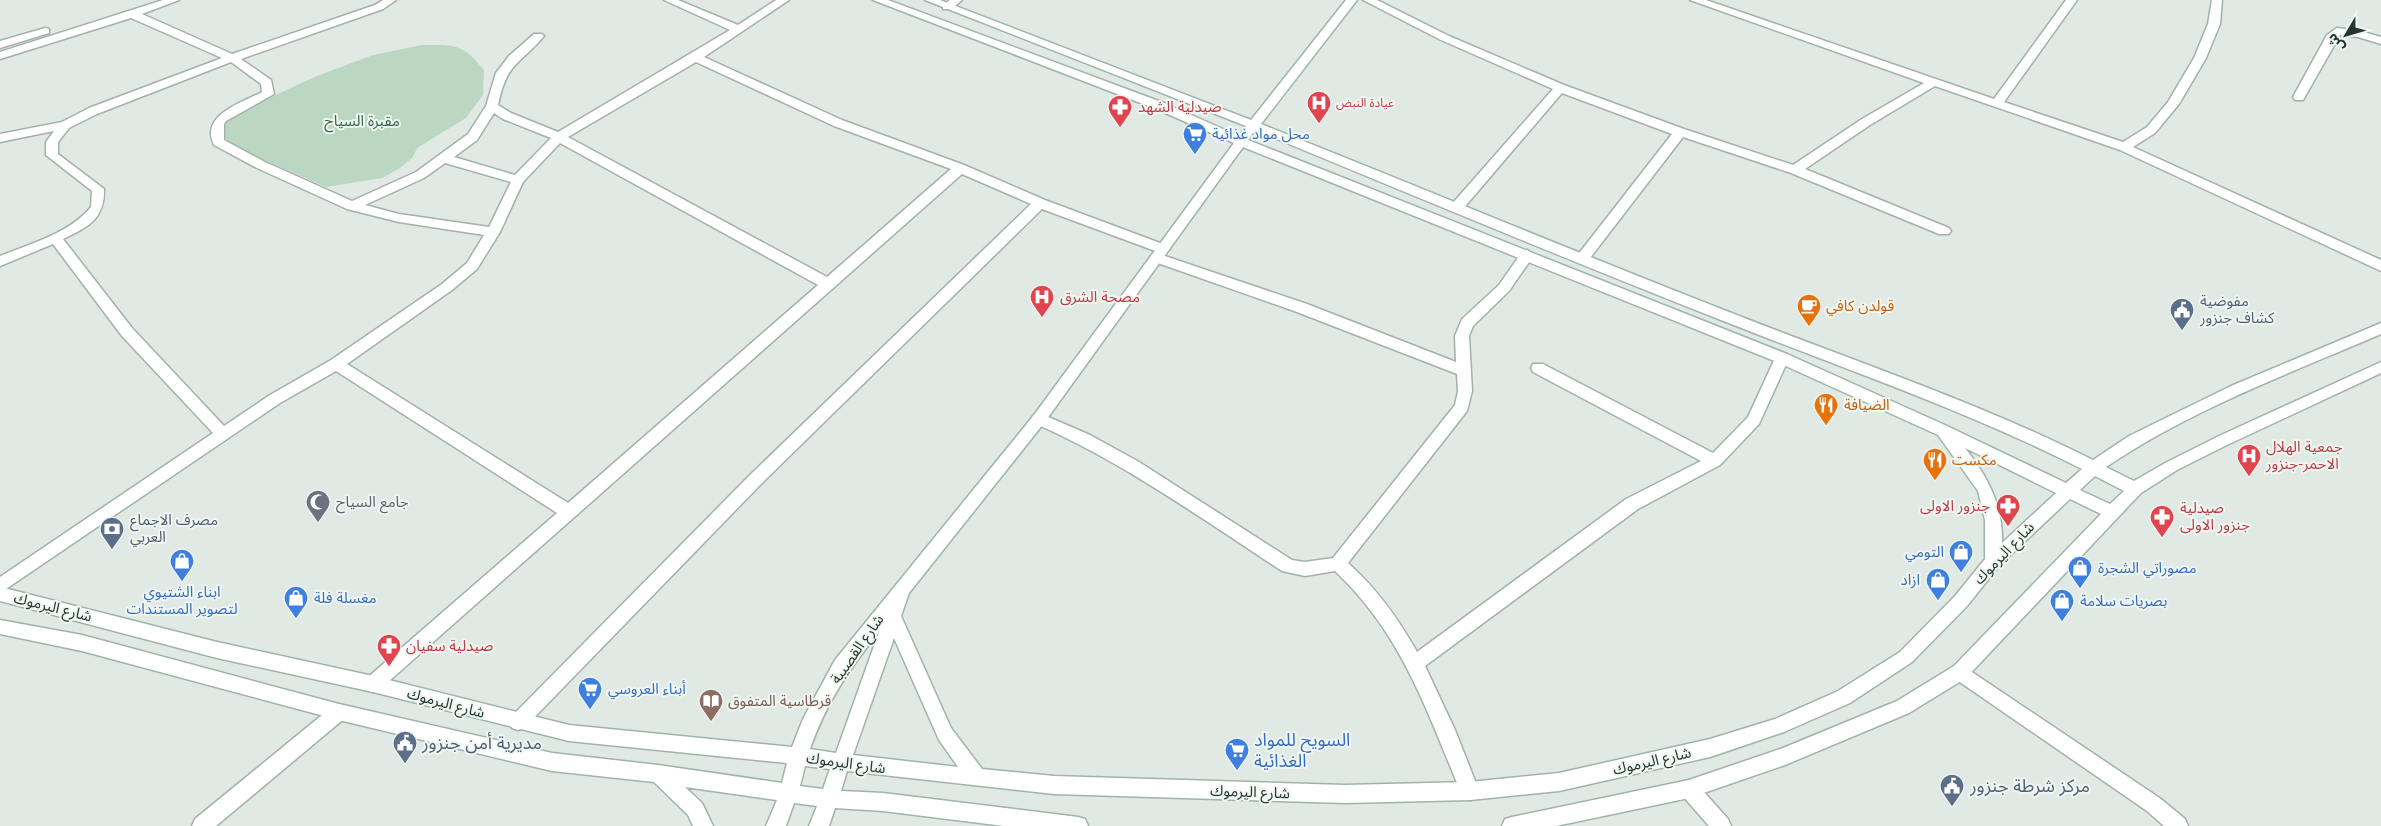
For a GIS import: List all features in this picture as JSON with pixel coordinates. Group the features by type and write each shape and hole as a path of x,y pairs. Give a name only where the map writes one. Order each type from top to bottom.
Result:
{"street":[{"path":"0,45 144,0"},
{"path":"0,56 174,0"},
{"path":"0,138 65,125 93,111 232,58 379,7 391,0"},
{"path":"670,0 737,29"},
{"path":"0,586 275,399 336,364 447,287 472,266 493,232 518,180 559,137 696,57 784,0"},
{"path":"878,0 1160,106 1242,142 1782,358 1942,430 2111,512"},
{"path":"930,0 952,3 1582,259 2025,433 2135,489"},
{"name":"شارع القصيبة","path":"776,826 789,793 798,756 809,724 841,666 1039,419 1253,125 1352,0"},
{"path":"1368,0 1445,38 1560,88 1680,132 1795,170 1944,231"},
{"path":"1695,0 1998,102 2124,147 2381,266"},
{"path":"1998,102 2072,0"},
{"path":"2124,147 2151,130 2173,104 2200,58 2214,24 2217,0"},
{"path":"132,14 232,58 267,83 268,94 222,118 218,124 218,142 261,165 352,206 399,218 493,232"},
{"path":"2299,97 2332,35 2337,31 2360,34 2381,41"},
{"path":"352,206 420,175 473,137 492,106 494,91 506,65 538,36"},
{"path":"696,57 838,123 960,168 1160,253 1465,371"},
{"path":"1795,170 1866,122 1934,82"},
{"path":"1457,207 1560,88"},
{"path":"492,106 507,116 559,137 828,284"},
{"path":"0,261 55,238 91,216 98,206 98,189 52,156 52,142 65,125"},
{"path":"1582,259 1680,132"},
{"path":"443,158 518,180"},
{"path":"373,684 960,168"},
{"path":"518,722 756,480 1040,203"},
{"path":"55,238 126,332 223,434"},
{"path":"1039,419 1085,439 1134,466 1288,566 1305,569 1338,564 1462,407 1465,392 1465,371 1462,356 1462,336 1467,323 1504,288 1527,255"},
{"name":"شارع اليرموك","path":"0,594 217,650 373,684 518,722 569,733 798,756 977,778 1054,784 1345,794 1470,791 1559,782 1710,748 1778,726 1844,697 1906,657 1960,601 1993,561 2093,468 2134,440 2186,414 2381,328"},
{"path":"1414,664 1632,504 1715,461 1754,420 1782,358"},
{"path":"336,364 569,512"},
{"path":"1512,826 1689,789 1785,756 1903,707 1960,672 2135,489 2172,466 2224,440 2381,367"},
{"path":"1538,368 1715,461"},
{"path":"1942,430 1975,471 1990,496 1995,530 1993,561"},
{"path":"1338,564 1362,585 1402,641 1437,706 1470,791"},
{"path":"819,826 894,619 903,587"},
{"path":"894,619 945,734 977,778"},
{"name":"شارع اليرموك","path":"0,627 82,643 339,712 552,762 658,774 829,799 883,802 1078,826"},
{"path":"1960,672 2154,805 2178,826"},
{"path":"202,826 339,712"},
{"path":"658,774 695,809 703,826"},
{"path":"1689,789 1721,826"}],"green space":[{"name":"مقبرة السياح","path":"422,45 457,47 470,55 484,70 483,95 466,118 417,148 413,157 400,168 382,178 326,187 229,145 218,121 317,76 373,55"}],"place":[{"name":"عيادة النبض","path":"1319,124"},
{"name":"صيدلية الشهد","path":"1120,128"},
{"name":"محل مواد غذائية","path":"1195,155"},
{"name":"مصحة الشرق","path":"1042,318"},
{"name":"قولدن كافي","path":"1809,327"},
{"name":"مفوضية كشاف جنزور","path":"2182,331"},
{"name":"الضيافة","path":"1826,426"},
{"name":"جمعية الهلال الاحمر-جنزور","path":"2249,477"},
{"name":"مكست","path":"1935,481"},
{"name":"جامع السياح","path":"318,523"},
{"name":"جنزور الاولى","path":"2008,527"},
{"name":"صيدلية جنزور الاولى","path":"2162,538"},
{"name":"مصرف الاجماع العربي","path":"112,550"},
{"name":"التومي","path":"1961,573"},
{"name":"ابناء الشتيوي لتصوير المستندات","path":"182,582"},
{"name":"مصوراتي الشجرة","path":"2080,589"},
{"name":"ازاد","path":"1938,601"},
{"name":"مغسلة فلة","path":"296,619"},
{"name":"بصريات سلامة","path":"2062,622"},
{"name":"صيدلية سفيان","path":"389,667"},
{"name":"أبناء العروسي","path":"590,710"},
{"name":"قرطاسية المتفوق","path":"711,722"},
{"name":"مديرية أمن جنزور","path":"405,764"},
{"name":"السويح للمواد الغذائية","path":"1237,771"},
{"name":"مركز شرطة جنزور","path":"1952,807"}]}
